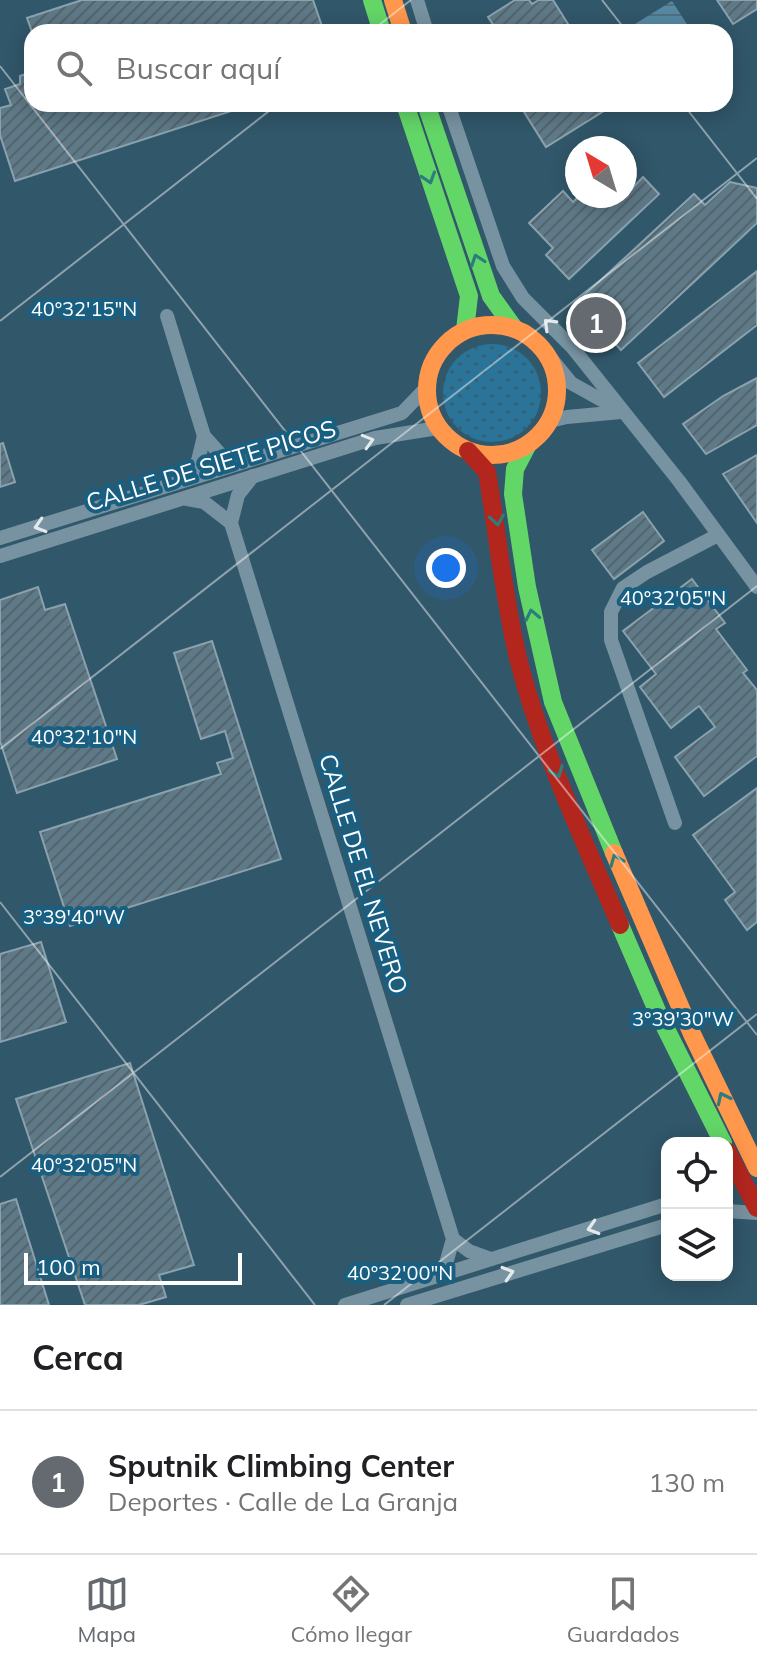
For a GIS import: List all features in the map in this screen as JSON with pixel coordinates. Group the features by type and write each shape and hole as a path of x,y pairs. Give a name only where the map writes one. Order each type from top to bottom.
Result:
{"street":[{"path":"372,0 380,24"},
{"path":"393,0 400,24"},
{"path":"417,0 424,24"},
{"path":"408,112 469,296 465,330"},
{"path":"429,112 491,296 514,328"},
{"path":"449,112 453,182"},
{"path":"451,112 503,266 523,298 572,347 679,481 757,587"},
{"path":"167,316 204,436 220,454 244,462"},
{"path":"622,411 571,383 534,339 514,328 489,324 465,330 449,340 437,353 429,370 426,388 429,409 438,428 451,441 468,451 487,472 518,657 537,719 571,810 658,1013 720,1137"},
{"path":"468,451 487,455 508,454 527,446 540,435 550,421 557,400 557,377 549,356"},
{"name":"CALLE DE SIETE PICOS","path":"0,538 402,413 426,388"},
{"path":"550,421 622,411"},
{"name":"CALLE DE SIETE PICOS","path":"0,556 375,438 438,428"},
{"path":"180,482 198,461 204,436"},
{"path":"527,446 515,469 513,494 527,587 553,702 641,921 757,1168"},
{"path":"183,498 204,502 231,523 238,495 253,476"},
{"name":"CALLE DE EL NEVERO","path":"231,523 453,1239"},
{"path":"675,823 611,640 611,612 623,588 718,535"},
{"path":"733,1163 757,1210 733,1211"},
{"path":"345,1305 661,1206"},
{"path":"407,1305 661,1227"},
{"path":"443,1274 453,1239 469,1251 491,1259"}],"shaded area":[{"path":"672,1 687,24 635,24"},
{"path":"492,344 511,348 527,358 537,374 541,393 537,412 527,428 511,438 492,442 473,438 457,428 447,412 443,393 447,374 457,358 473,348"}],"building":[{"path":"82,0 313,0 321,24 29,24 27,18"},
{"path":"515,0 529,0 532,4 539,0 553,0 568,24 493,24 488,17"},
{"path":"717,0 757,0 757,9 733,24"},
{"path":"24,75 24,112 228,112 15,181 0,135 0,108 11,105 5,89 20,84 20,76"},
{"path":"524,112 602,112 546,147"},
{"path":"643,177 659,194 569,279 546,255 553,248 529,223 563,191 565,208 637,208 637,183"},
{"path":"730,182 757,188 757,223 621,350 577,302 694,194 705,205"},
{"path":"757,271 757,325 664,397 638,363"},
{"path":"757,378 757,425 706,454 683,424 723,396"},
{"path":"3,443 15,482 0,487 0,444"},
{"path":"757,455 757,523 723,474"},
{"path":"643,512 664,541 614,579 592,550"},
{"path":"692,579 725,623 716,629 747,670 743,673 757,690 757,756 704,796 675,757 715,727 699,706 671,728 640,687 656,674 623,631"},
{"path":"38,587 45,610 65,604 117,759 17,793 0,741 0,600"},
{"path":"212,641 281,859 70,926 40,832 221,774 217,763 233,758 225,731 201,739 174,653"},
{"path":"757,788 757,922 747,930 725,900 735,892 693,835"},
{"path":"41,942 66,1022 0,1042 0,954"},
{"path":"130,1063 194,1265 159,1275 166,1297 139,1305 85,1305 16,1099"},
{"path":"16,1199 49,1305 0,1305 0,1204"}],"traffic: fast":[{"path":"372,0 380,24"},
{"path":"408,112 469,296 465,330"},
{"path":"429,112 491,296 514,328"},
{"path":"527,446 515,469 513,494 527,587 553,702 614,853"},
{"path":"620,925 658,1013 720,1137"}],"traffic: slow":[{"path":"393,0 400,24"},
{"path":"492,325 517,330 538,344 552,365 557,390 552,415 538,436 517,450 492,455 467,450 446,436 432,415 427,390 432,365 446,344 467,330 492,325"},
{"path":"614,853 692,1034 757,1168"}],"traffic: jam":[{"path":"468,451 487,472 509,612 527,692 564,793 620,925"},
{"path":"733,1162 757,1208"}],"place":[{"name":"Sputnik Climbing Center","path":"596,323"}]}
